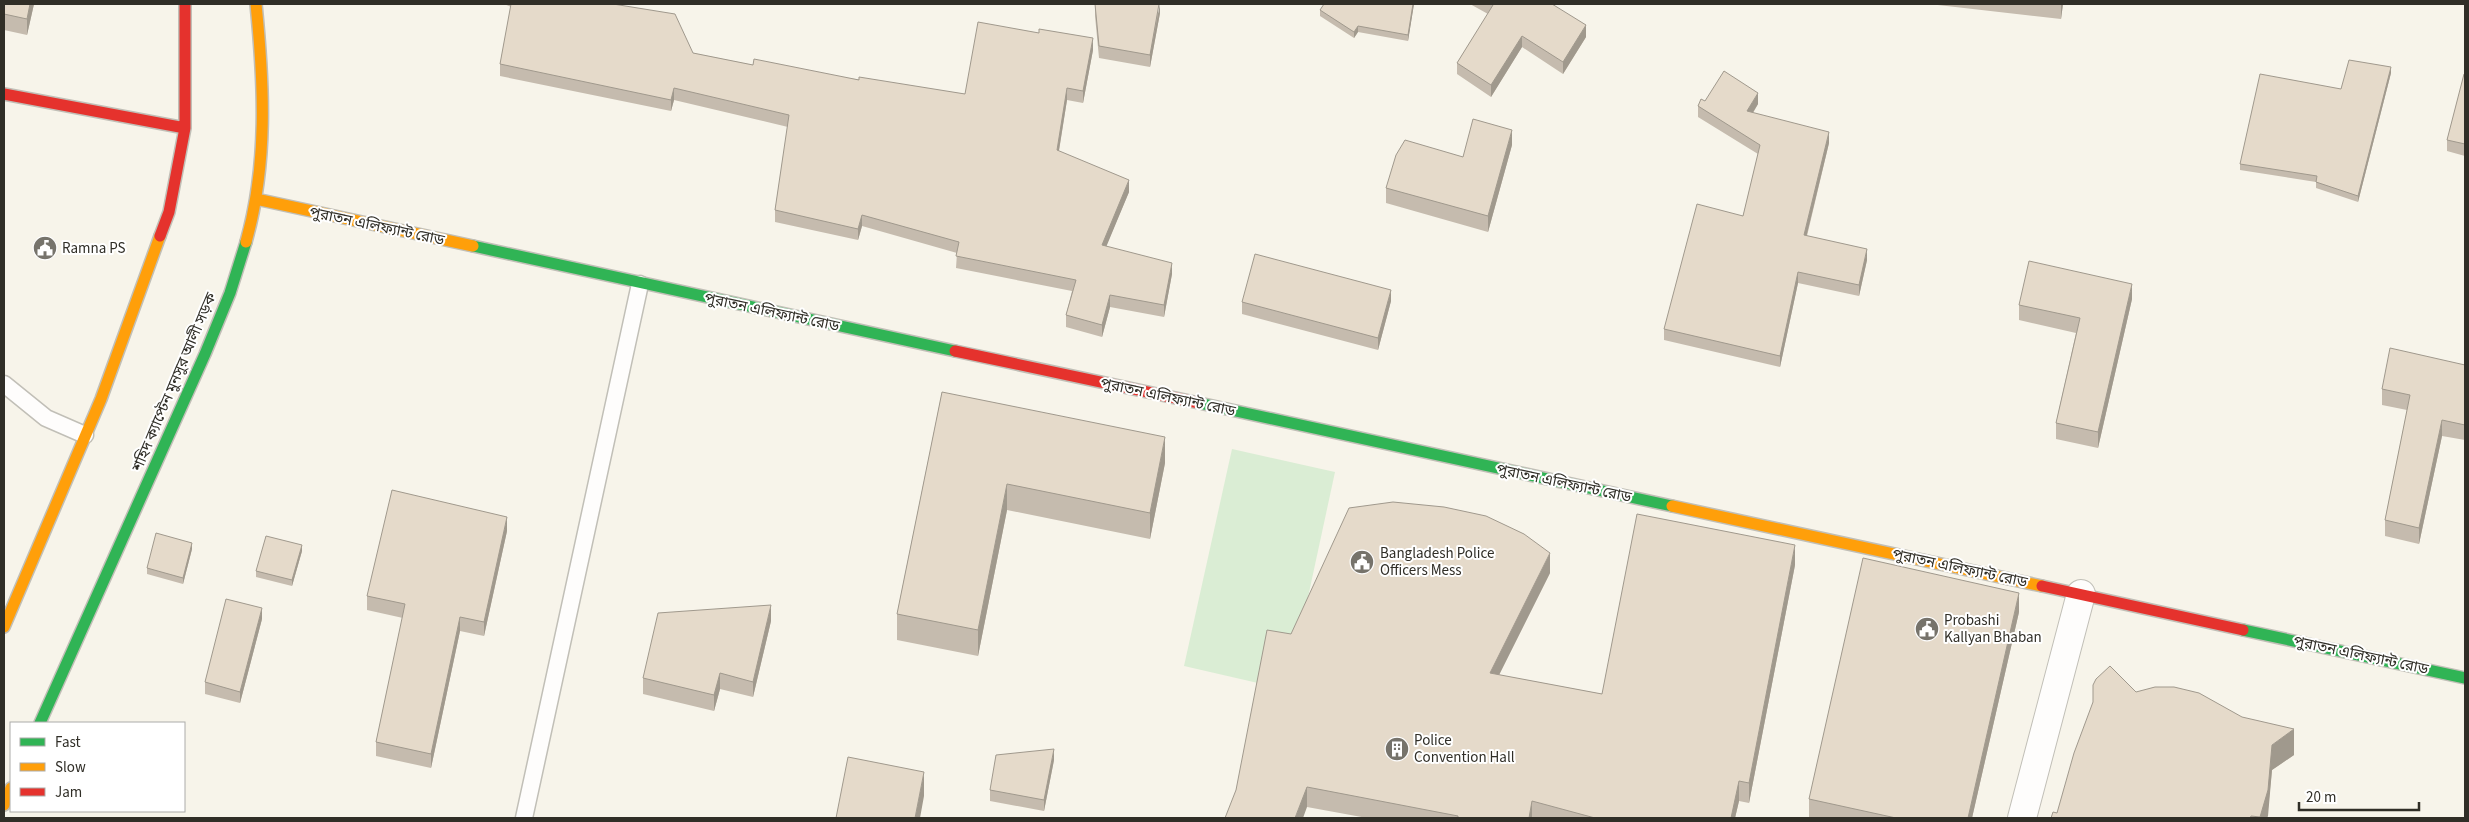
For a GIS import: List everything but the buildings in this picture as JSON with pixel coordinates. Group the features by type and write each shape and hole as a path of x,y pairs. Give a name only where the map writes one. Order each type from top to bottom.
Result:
{"street":[{"path":"4,627 101,399 168,212 185,128 185,4"},
{"name":"শহিদ ক্যাপ্টেন মুনসুর আলী সড়ক","path":"40,722 214,333 242,254 256,199 263,133 262,57 256,4"},
{"path":"4,94 185,128"},
{"name":"পুরাতন এলিফ্যান্ট রোড","path":"256,199 640,284 2465,678"},
{"path":"2022,818 2081,594"},
{"path":"4,805 10,790"}],"lane":[{"path":"524,818 640,284"},
{"path":"4,384 46,418 85,435"}],"green space":[{"path":"1232,449 1335,472 1288,690 1184,666"}],"traffic: fast":[{"path":"40,722 205,354 230,293 246,242"},
{"path":"473,246 955,351"},
{"path":"1199,403 1672,506"},
{"path":"2243,630 2465,678"}],"traffic: slow":[{"path":"246,242 253,213 261,154 262,94 256,4"},
{"path":"256,199 473,246"},
{"path":"4,627 101,399 160,236"},
{"path":"1672,506 2042,586"},
{"path":"4,805 10,790"}],"traffic: jam":[{"path":"160,236 169,212 185,128 185,4"},
{"path":"4,94 185,128"},
{"path":"955,351 1199,403"},
{"path":"2042,586 2243,630"}],"place":[{"name":"Ramna PS","path":"45,248"},
{"name":"Bangladesh Police Officers Mess","path":"1362,562"},
{"name":"Probashi Kallyan Bhaban","path":"1927,629"},
{"name":"Police Convention Hall","path":"1397,749"}]}
